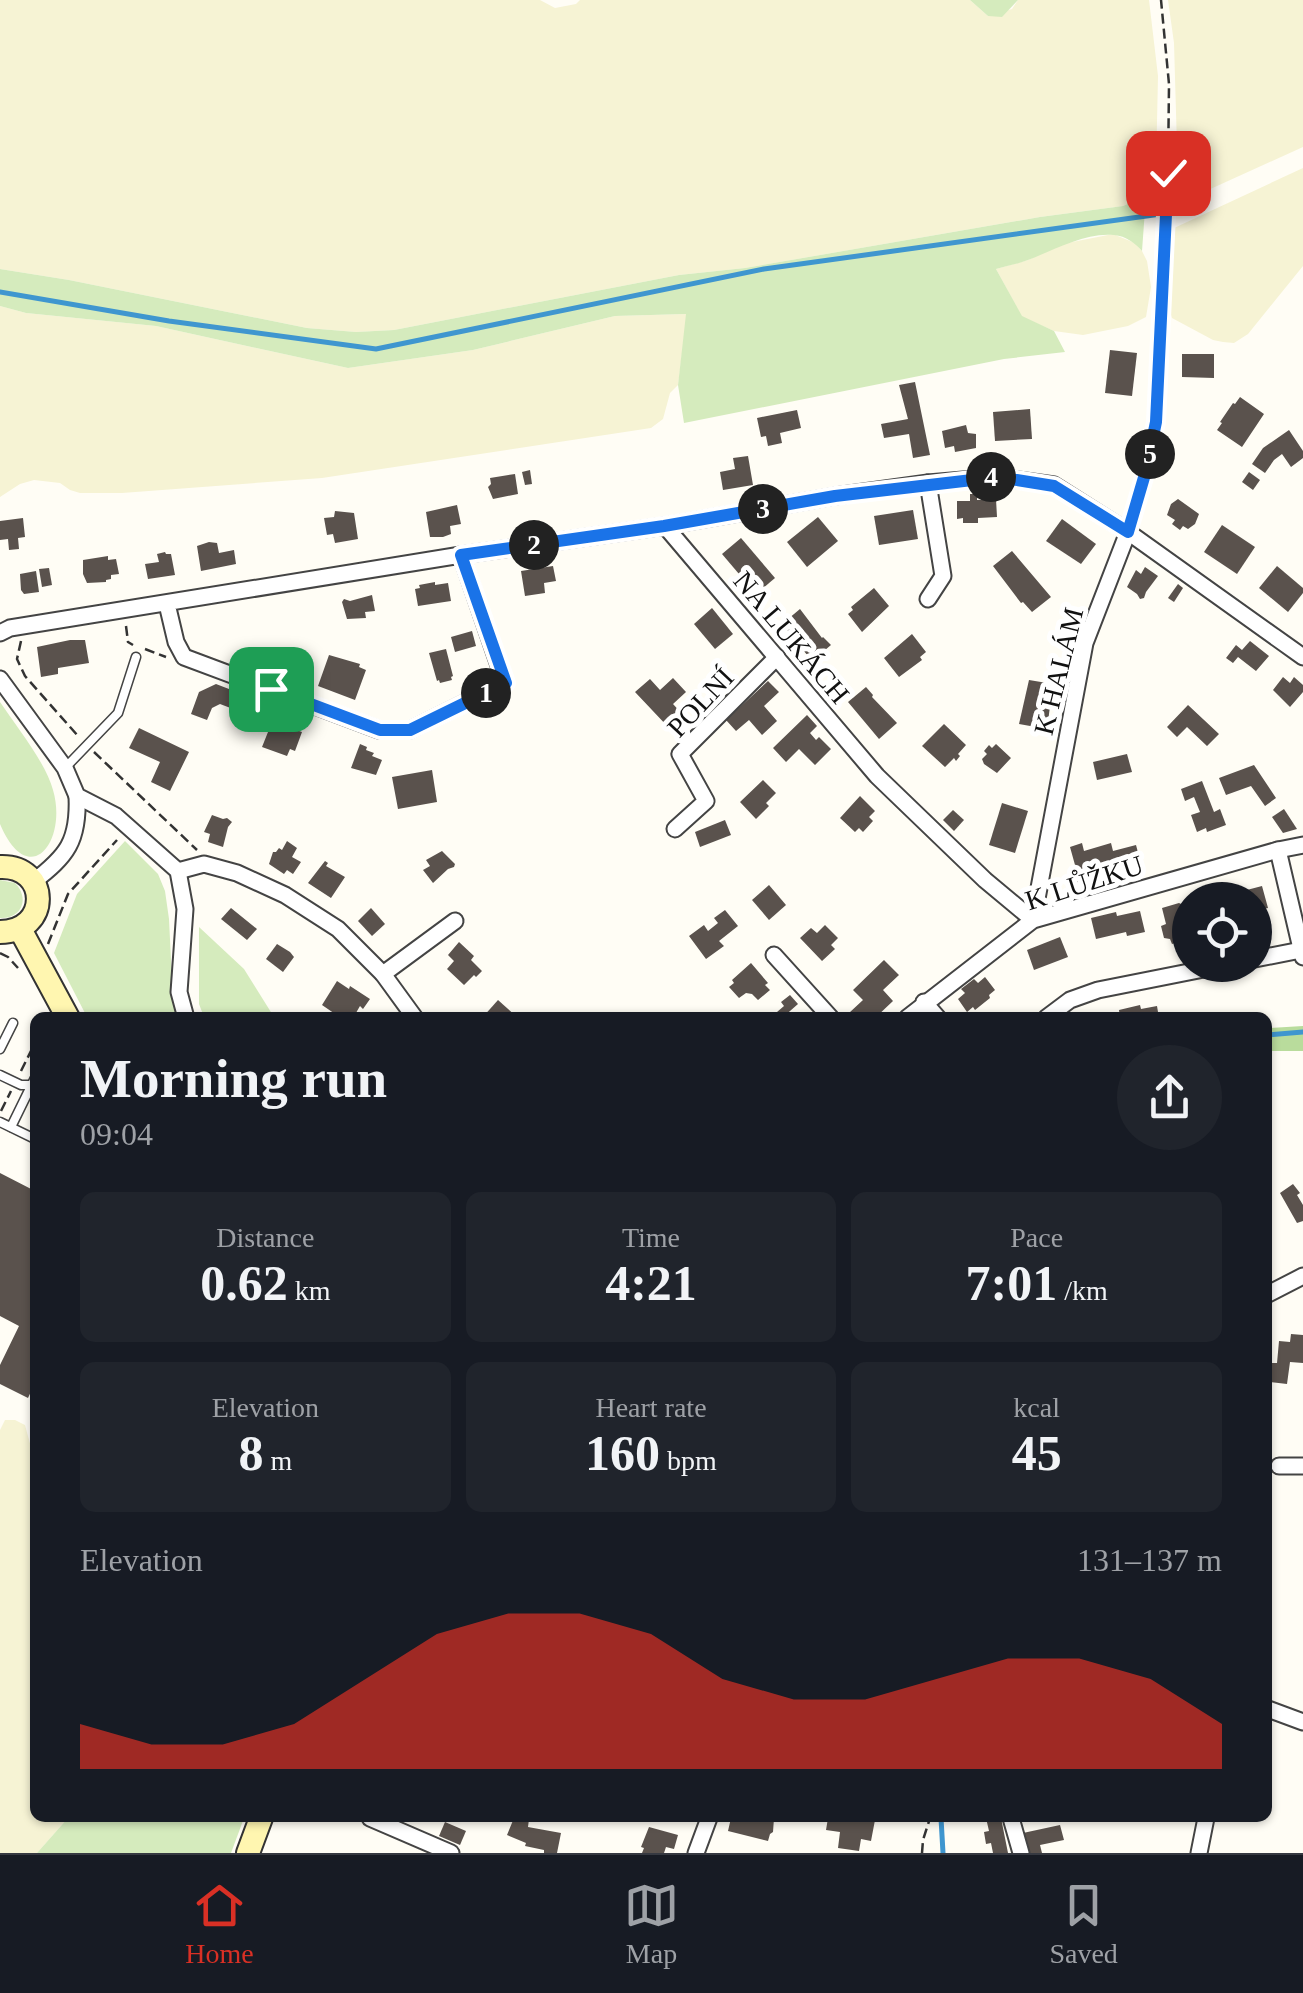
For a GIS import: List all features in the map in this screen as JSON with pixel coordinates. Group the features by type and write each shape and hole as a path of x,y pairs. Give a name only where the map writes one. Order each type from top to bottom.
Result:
{"main road":[{"path":"0,867 16,868 33,882 38,899 34,917 10,931 64,1012"},
{"path":"248,1853 260,1822"}],"street":[{"path":"0,633 10,628 835,496 998,477 1054,486 1128,532 1303,657"},
{"path":"928,483 942,576 928,599"},
{"name":"NA LUKÁCH","path":"664,526 877,776 985,880 1033,920"},
{"name":"K HALÁM","path":"1033,920 1085,642 1128,532"},
{"path":"167,604 176,642 184,657 380,730 410,730 506,683 461,555"},
{"name":"POLNÍ","path":"674,828 706,802 680,754 777,658"},
{"path":"0,679 65,768 77,796 78,812 70,845 59,862 33,882"},
{"path":"77,796 116,816 178,871 185,909 179,992 184,1012"},
{"name":"K LŮŽKU","path":"913,1012 1033,920 1303,846"},
{"path":"1272,957 1302,954 1278,850"},
{"path":"178,871 204,864 237,873 286,895 338,929 384,974 411,1012"},
{"path":"384,974 455,921"},
{"path":"774,955 826,1012"},
{"path":"1054,1012 1070,1000 1098,990 1172,975"},
{"path":"924,1002 933,1012"},
{"path":"1272,1292 1303,1276"},
{"path":"1278,1466 1303,1466"},
{"path":"1272,1710 1303,1722"},
{"path":"379,1822 451,1853"},
{"path":"696,1853 708,1822"},
{"path":"1012,1822 1021,1853"},
{"path":"1200,1853 1205,1822"}],"lane":[{"path":"65,768 118,714 136,657"},
{"path":"0,1049 13,1023"},
{"path":"0,1075 21,1086 30,1083"},
{"path":"10,1127 30,1088"},
{"path":"0,1122 30,1137"}],"path":[{"path":"1128,532 1156,422 1170,84 1161,0"},
{"path":"47,945 68,894 128,826"},
{"path":"922,1853 929,1822"}],"shaded area":[{"path":"0,0 540,0 555,8 580,0 970,0 988,16 1012,9 1018,0 1149,0 1158,76 1156,168 1146,196 1123,206 745,268 679,275 394,330 307,328 0,269"},
{"path":"1168,0 1303,0 1303,147 1173,206 1177,147 1174,43"},
{"path":"1303,168 1303,266 1248,334 1234,343 1213,340 1172,318 1166,298 1172,229"},
{"path":"1113,234 1135,243 1147,261 1151,287 1146,317 1128,326 1083,335 1054,331 1022,317 996,269 1062,244"},
{"path":"0,306 26,313 156,326 348,368 473,350 615,316 687,314 678,385 670,393 663,419 651,428 322,478 122,493 80,493 60,483 34,480 0,497"},
{"path":"5,1420 15,1420 25,1425 30,1444 30,1822 64,1822 37,1853 0,1853 0,1430"}],"green space":[{"path":"970,0 1018,0 1002,17 988,16"},
{"path":"1146,196 1142,251 1126,238 1103,235 996,269 1022,316 1054,331 1065,352 1004,359 684,423 678,385 686,314 615,316 473,350 348,368 156,326 26,313 0,306 0,269 307,328 394,330 679,275 745,268 1123,206"},
{"path":"0,702 37,757 53,790 55,826 43,852 33,857 23,855 11,844 0,824"},
{"path":"125,841 158,874 169,919 176,1012 84,1012 54,953 77,894"},
{"path":"0,880 15,883 23,901 14,915 0,918"},
{"path":"199,927 244,969 271,1012 202,1012"},
{"path":"1303,1026 1303,1051 1272,1051 1272,1028"},
{"path":"64,1822 243,1822 231,1853 37,1853"}],"building":[{"path":"1110,350 1137,353 1132,396 1105,393"},
{"path":"1182,354 1214,354 1214,378 1182,377"},
{"path":"915,382 930,455 913,458 909,434 884,438 881,424 908,419 899,385"},
{"path":"1240,397 1264,414 1242,447 1217,430"},
{"path":"1030,409 1032,439 995,441 993,412"},
{"path":"797,410 801,428 780,433 782,443 768,446 766,436 761,437 757,418"},
{"path":"966,425 968,433 976,434 976,448 955,452 954,446 945,448 942,431"},
{"path":"1289,430 1303,451 1303,458 1291,467 1282,454 1265,473 1252,464 1263,448"},
{"path":"748,456 753,485 723,490 720,472 735,469 733,458"},
{"path":"530,470 532,484 525,485 522,472"},
{"path":"1249,472 1260,480 1253,490 1242,482"},
{"path":"515,474 518,494 493,499 488,487 490,478"},
{"path":"970,494 977,494 977,500 996,499 997,517 978,518 978,523 957,519 957,501 970,501"},
{"path":"1178,499 1199,514 1188,529 1183,526 1180,530 1167,515"},
{"path":"457,505 461,524 450,526 451,534 430,537 426,512"},
{"path":"913,510 918,539 879,545 874,516"},
{"path":"335,511 354,513 358,539 335,543 333,534 327,535 324,518 334,517"},
{"path":"818,517 838,541 807,567 787,542"},
{"path":"23,518 25,537 18,538 19,549 9,550 8,539 0,540 0,521"},
{"path":"1062,519 1096,544 1081,564 1046,541"},
{"path":"1222,525 1255,547 1237,574 1204,552"},
{"path":"741,538 775,578 756,594 722,554"},
{"path":"217,543 219,553 234,550 236,564 201,571 197,546"},
{"path":"1012,551 1051,597 1032,612 993,566"},
{"path":"157,554 171,554 175,575 148,579 145,564 159,562"},
{"path":"108,556 108,560 116,559 119,574 111,575 106,582 87,583 83,560"},
{"path":"553,566 556,581 544,583 545,593 525,596 521,571"},
{"path":"1277,566 1303,588 1288,612 1259,588"},
{"path":"1145,567 1158,576 1140,599 1127,587 1136,570 1141,574"},
{"path":"49,568 52,585 42,587 39,569"},
{"path":"36,571 39,592 24,594 20,574"},
{"path":"435,582 448,583 451,601 418,606 415,589"},
{"path":"1178,584 1183,588 1174,602 1168,598"},
{"path":"874,588 889,606 862,632 848,614"},
{"path":"372,595 375,611 365,612 366,618 347,619 344,599"},
{"path":"712,608 733,634 715,649 694,624"},
{"path":"800,609 831,645 812,661 782,624"},
{"path":"472,631 476,646 455,652 451,637"},
{"path":"912,634 926,652 920,657 922,660 899,677 884,658"},
{"path":"85,640 89,663 58,668 58,674 41,677 37,647"},
{"path":"1250,641 1269,656 1256,671 1238,657 1233,663 1226,658 1236,645 1242,650"},
{"path":"446,649 453,676 452,680 440,683 429,653"},
{"path":"329,655 360,664 366,670 355,700 318,686"},
{"path":"719,670 730,682 716,694 705,682"},
{"path":"1283,677 1290,683 1294,677 1303,685 1303,692 1290,707 1273,690"},
{"path":"673,678 686,692 673,704 683,715 669,728 635,692 650,679 660,690"},
{"path":"1029,680 1053,684 1047,729 1019,724"},
{"path":"768,681 779,692 764,706 777,721 762,735 749,720 736,731 726,720"},
{"path":"216,684 255,699 249,715 220,704 212,708 207,720 191,714 199,692"},
{"path":"866,687 897,723 879,739 848,702"},
{"path":"1188,705 1219,734 1207,746 1187,727 1177,737 1167,727"},
{"path":"276,712 299,722 296,730 302,732 295,751 290,749 287,756 262,747"},
{"path":"807,715 817,726 810,733 831,749 815,765 799,749 786,762 773,748"},
{"path":"944,724 966,745 956,761 954,758 945,767 922,746"},
{"path":"139,728 189,752 170,791 151,782 160,762 129,748"},
{"path":"360,744 382,760 376,775 351,768"},
{"path":"996,744 1011,758 997,773 982,759 989,745 992,748"},
{"path":"1127,754 1132,772 1097,780 1093,762"},
{"path":"1254,765 1276,798 1265,806 1251,786 1226,795 1219,778"},
{"path":"432,770 437,802 398,809 392,777"},
{"path":"763,780 776,793 756,819 740,802"},
{"path":"1202,781 1214,812 1220,809 1226,825 1197,832 1191,815 1200,812 1194,797 1185,801 1181,789"},
{"path":"860,796 875,811 869,817 873,821 863,832 859,828 855,832 840,818"},
{"path":"1002,803 1028,811 1015,853 989,845"},
{"path":"1284,809 1297,829 1283,833 1272,817"},
{"path":"953,810 964,820 954,831 943,820"},
{"path":"212,815 232,822 223,847 208,842 210,834 204,832"},
{"path":"725,820 731,835 700,847 695,832"},
{"path":"287,841 297,848 292,857 301,862 293,874 287,870 284,874 269,864 273,852 282,850"},
{"path":"1082,843 1084,851 1111,843 1113,851 1136,845 1140,860 1075,883 1070,847"},
{"path":"442,851 455,864 433,883 423,870 430,866 426,860"},
{"path":"325,861 326,866 345,877 331,898 308,883"},
{"path":"769,885 786,905 769,920 752,900"},
{"path":"1172,905 1172,944 1164,938 1162,908"},
{"path":"231,908 257,929 247,940 221,919"},
{"path":"371,908 385,924 372,936 358,921"},
{"path":"725,910 738,926 719,941 724,946 706,959 689,936 704,925 708,931 718,923 714,918"},
{"path":"1140,911 1145,932 1096,939 1091,918"},
{"path":"825,925 838,938 831,945 835,949 822,961 800,938 811,928 817,933"},
{"path":"1060,937 1068,957 1034,970 1027,950"},
{"path":"459,942 474,956 471,960 482,971 464,985 447,969 454,961 448,955"},
{"path":"277,944 294,957 283,972 266,959"},
{"path":"884,960 899,975 883,990 893,1001 881,1012 850,1012 863,1000 853,990"},
{"path":"751,963 770,990 758,1000 746,993 739,998 729,987"},
{"path":"985,977 995,990 975,1010 973,1007 967,1012 958,999 965,993 961,989 974,979 978,983"},
{"path":"337,981 370,999 356,1012 332,1012 322,1005"},
{"path":"790,995 798,1004 789,1012 777,1012 784,1006 781,1002"},
{"path":"498,1000 511,1012 487,1012"},
{"path":"1140,1005 1141,1009 1157,1006 1158,1012 1119,1012"},
{"path":"0,1173 30,1188 28,1398 0,1384 0,1365 19,1326 0,1316"},
{"path":"1293,1184 1303,1205 1303,1221 1297,1223 1280,1193"},
{"path":"1291,1334 1303,1335 1303,1363 1290,1362 1287,1384 1272,1382 1272,1363 1277,1363 1279,1341 1290,1342"},
{"path":"445,1822 466,1831 460,1845 439,1836"},
{"path":"512,1822 529,1822 528,1827 561,1833 557,1853 544,1853 507,1835"},
{"path":"730,1822 774,1822 768,1841 728,1831"},
{"path":"827,1822 875,1822 871,1841 861,1839 859,1851 838,1848 840,1832 826,1830"},
{"path":"987,1822 1002,1822 1008,1853 993,1853 991,1843 986,1844 984,1832 989,1831"},
{"path":"1060,1825 1064,1840 1040,1845 1042,1853 1028,1853 1023,1833"},
{"path":"649,1827 678,1835 674,1849 642,1853"}],"waterway":[{"path":"0,292 169,321 376,349 764,269 1161,214"},
{"path":"1272,1035 1303,1032"},
{"path":"941,1822 943,1853"}],"route":[{"path":"271,689 380,730 410,730 506,683 461,555 835,496 998,477 1054,486 1128,532 1156,422 1168,173"}]}
